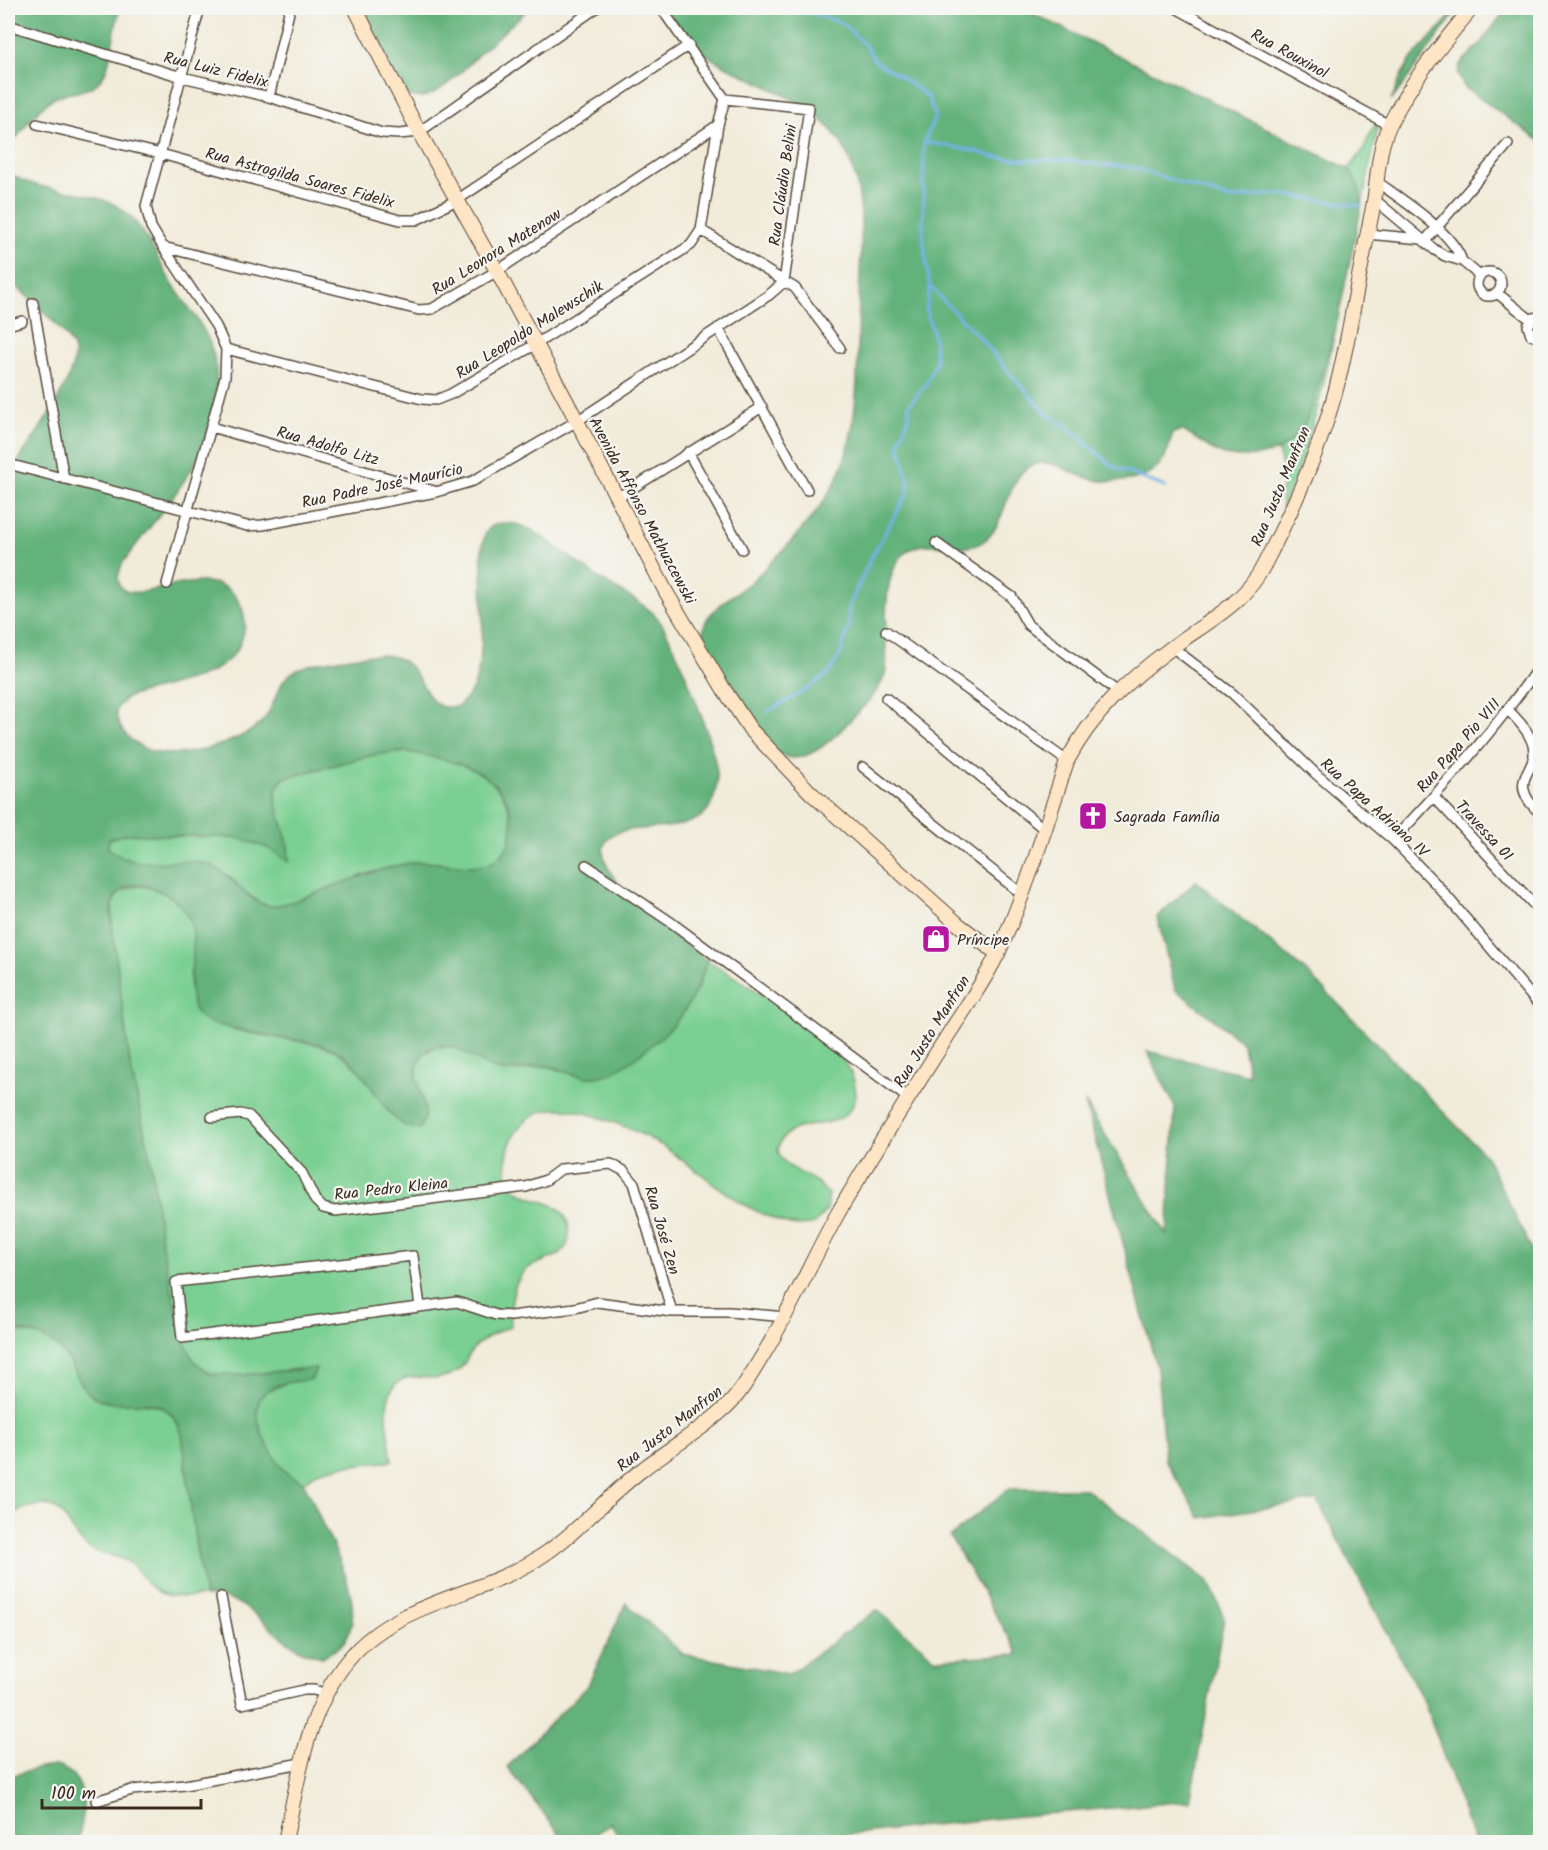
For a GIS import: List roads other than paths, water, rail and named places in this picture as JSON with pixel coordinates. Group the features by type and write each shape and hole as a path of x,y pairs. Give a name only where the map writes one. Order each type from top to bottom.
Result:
{"main road":[{"name":"Avenida Affonso Mathuzcewski","path":"355,8 419,132 536,344 666,592 750,729 811,793 959,925 998,954"},
{"name":"Rua Justo Manfron","path":"285,1842 301,1763 315,1719 347,1660 381,1629 406,1616 512,1573 537,1559 568,1537 637,1474 731,1402 745,1385 786,1317 838,1214 998,954 1023,895 1067,761 1089,725 1118,692 1172,647 1223,613 1241,597 1263,568 1296,499 1335,394 1368,234 1382,145 1389,125 1420,73 1467,9"}],"street":[{"path":"167,584 185,512 225,376 226,348 216,326 151,227 146,206 200,8"},
{"path":"269,98 291,8"},
{"path":"419,132 596,8"},
{"path":"661,8 725,99 718,125 701,230 795,288 840,348"},
{"name":"Rua Rouxinol","path":"1176,8 1389,125"},
{"name":"Rua Luiz Fidelix","path":"8,25 182,77 269,98 382,133 419,132"},
{"name":"Rua Astrogilda Soares Fidelix","path":"37,124 161,154 400,220 416,220 458,200 689,45"},
{"name":"Rua Cláudio Belini","path":"725,99 809,108 784,282"},
{"name":"Rua Leonora Matenow","path":"163,247 419,310 432,309 497,271 718,125"},
{"path":"1368,234 1423,240 1508,144"},
{"path":"1376,181 1456,246 1462,261"},
{"path":"1374,199 1445,256 1462,261 1480,276"},
{"name":"Rua Leopoldo Malewschik","path":"226,348 422,399 436,400 451,394 536,344 692,245 701,230"},
{"path":"1490,272 1497,276 1500,283 1497,292 1487,296 1480,293 1477,286 1480,276 1490,272"},
{"name":"Rua Padre José Maurício","path":"8,464 185,512 247,526 263,525 436,492 473,481 577,422 770,295 784,282"},
{"path":"1497,292 1531,320"},
{"path":"33,303 64,479"},
{"path":"1540,317 1531,320 1528,326 1533,337 1540,338"},
{"path":"8,325 22,321"},
{"path":"718,328 807,490"},
{"path":"617,498 762,407"},
{"name":"Rua Adolfo Litz","path":"211,427 436,492"},
{"path":"688,452 742,549"},
{"path":"936,543 1012,597 1028,625 1118,692"},
{"path":"886,631 1067,761"},
{"name":"Rua Papa Adriano IV","path":"1172,647 1233,694 1316,774 1393,840 1437,885 1540,1006"},
{"name":"Rua Papa Pio VIII","path":"1393,840 1509,711 1540,665"},
{"path":"886,698 1044,829"},
{"path":"1509,711 1530,737 1534,753 1531,768 1524,782 1525,793 1531,805 1540,813"},
{"path":"863,767 1023,895"},
{"name":"Travessa 01","path":"1434,797 1538,909"},
{"path":"586,865 672,923 909,1099"},
{"name":"Rua Pedro Kleina","path":"212,1117 240,1113 249,1116 302,1173 315,1200 323,1208 335,1211 526,1187 546,1180"},
{"name":"Rua José Zen","path":"546,1180 561,1169 611,1164 624,1171 634,1183 672,1312"},
{"path":"420,1306 413,1256 176,1282 182,1338 457,1302 496,1315 511,1316 575,1308 590,1302 605,1302 672,1312 730,1312 786,1317"},
{"path":"221,1597 242,1704 304,1690 327,1694"},
{"path":"96,1801 132,1790 185,1785 301,1763"}],"waterway":[{"path":"767,712 806,690 829,673 841,653 849,624 849,606 872,556 907,494 909,483 899,443 909,416 909,405 926,384 936,362 934,337 926,309 930,287 923,238 924,142 935,117 928,97 876,62 865,45 842,23 795,8"},
{"path":"925,142 975,151 994,157 1068,160 1131,167 1231,199 1277,194 1361,206"},
{"path":"930,287 985,343 1048,415 1068,428 1114,467 1165,487"}],"place":[{"name":"Sagrada Família","path":"1093,816"},
{"name":"Príncipe","path":"936,939"}]}
